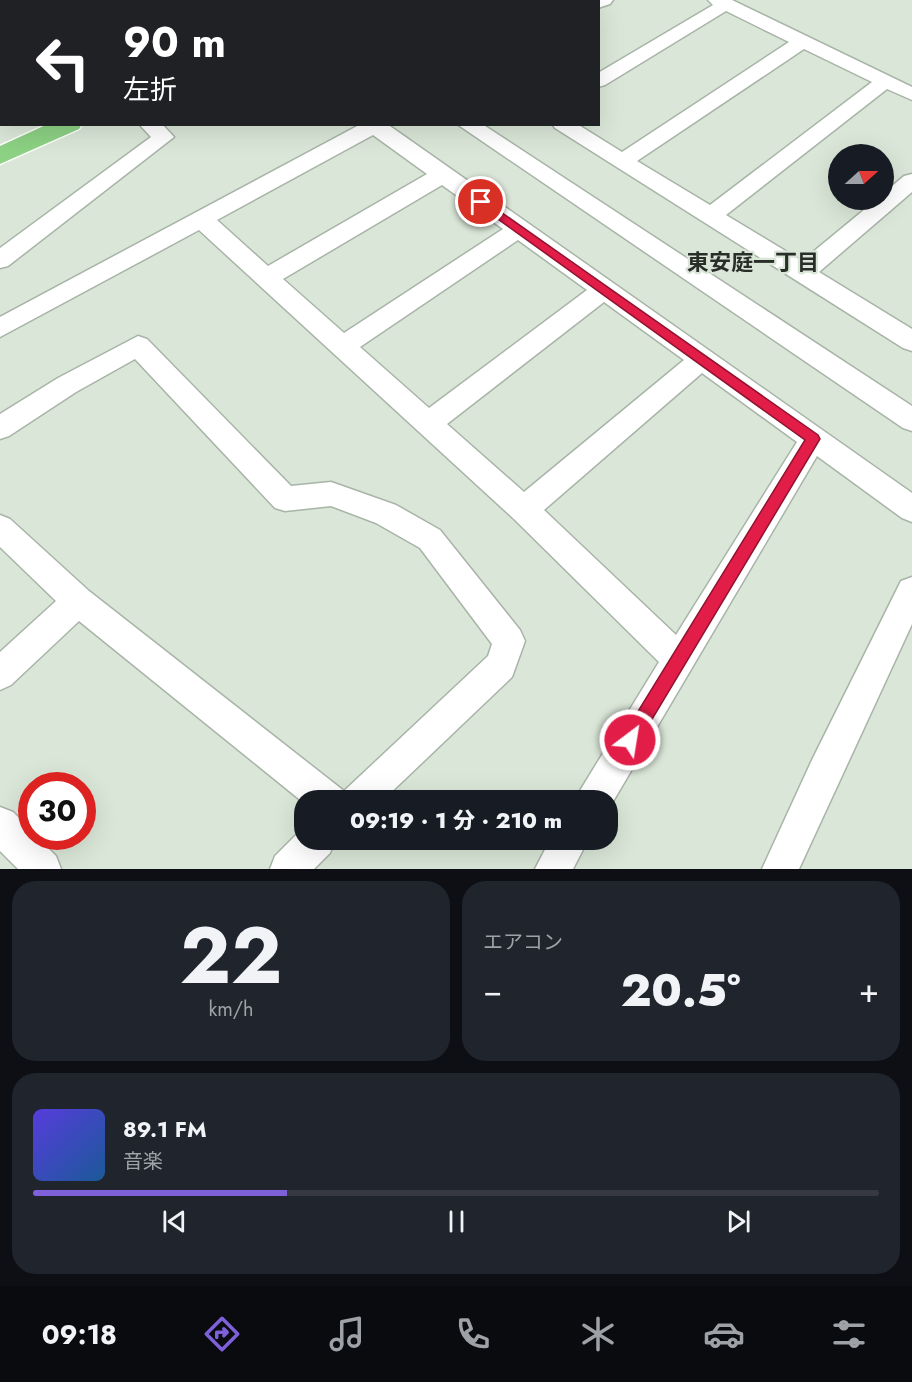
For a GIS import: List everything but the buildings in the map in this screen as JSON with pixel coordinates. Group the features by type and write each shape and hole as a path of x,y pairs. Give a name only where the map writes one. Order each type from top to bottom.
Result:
{"highway":[{"path":"0,138 26,126"},
{"path":"0,156 66,126"}],"street":[{"path":"600,80 721,2 912,94"},
{"path":"621,162 803,41"},
{"path":"709,217 886,81"},
{"path":"0,260 164,137 151,126"},
{"path":"0,328 373,126"},
{"path":"376,126 700,360 912,509"},
{"path":"470,126 912,420"},
{"path":"565,126 709,217 911,339"},
{"path":"266,278 442,175"},
{"path":"802,274 912,181"},
{"path":"201,219 524,510 678,658"},
{"path":"342,347 519,229"},
{"path":"427,424 604,290"},
{"path":"0,428 67,385 138,346 285,499 331,494 386,514 430,538 509,641 501,666 369,790"},
{"path":"524,510 700,360"},
{"path":"600,790 813,439"},
{"path":"0,528 78,601 316,790"},
{"path":"780,869 912,591"},
{"path":"0,674 78,601"},
{"path":"0,825 43,869"},
{"path":"288,869 307,850"},
{"path":"553,869 564,850"}],"district":[{"name":"東安庭一丁目","path":"753,262"}],"route":[{"path":"481,202 813,439 630,740"}]}
